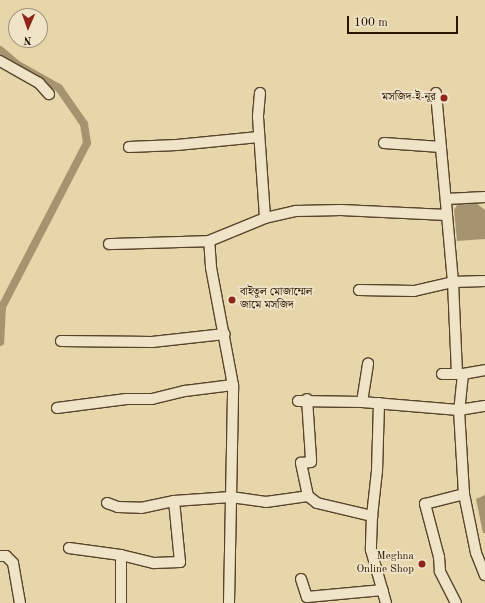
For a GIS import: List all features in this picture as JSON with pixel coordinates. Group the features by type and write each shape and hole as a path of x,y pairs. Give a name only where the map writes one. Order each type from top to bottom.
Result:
{"street":[{"path":"0,61 39,83 49,94"},
{"path":"260,93 258,117 265,218"},
{"path":"436,93 460,374 459,410 464,494 481,551 485,575"},
{"path":"129,147 177,145 260,137"},
{"path":"384,143 441,147"},
{"path":"446,199 485,197"},
{"path":"109,244 178,244 209,241 265,218 296,211 340,210 447,215"},
{"path":"209,241 211,267 225,334 233,385 229,603"},
{"path":"359,290 414,291 453,282 485,281"},
{"path":"61,341 152,342 225,334"},
{"path":"362,402 368,363"},
{"path":"442,374 460,374 485,370"},
{"path":"57,408 126,399 152,399 185,391 233,385"},
{"path":"372,516 317,503 308,496 301,463 310,462 311,459 302,400 362,402 459,410 485,406"},
{"path":"379,404 377,471 372,516 371,550 386,603"},
{"path":"456,603 440,571 439,557 425,504 464,494"},
{"path":"107,503 118,507 141,508 174,501 231,498 266,502 308,496"},
{"path":"69,548 121,555 154,563 180,562 174,501"},
{"path":"121,555 122,603"},
{"path":"0,556 6,556 13,563 20,603"},
{"path":"301,579 307,597 383,590"}],"shaded area":[{"path":"469,201 476,203 485,210 485,239 457,241 454,210 457,205"},
{"path":"485,495 485,533 483,533 476,499"}],"waterway":[{"path":"0,50 18,65 59,88 84,124 87,143 2,307 0,342"}],"place":[{"name":"মসজিদ-ই-নূর","path":"444,98"},
{"name":"বাইতুল মোজাম্মেল জামে মসজিদ","path":"232,300"},
{"name":"Meghna Online Shop","path":"422,564"}]}
